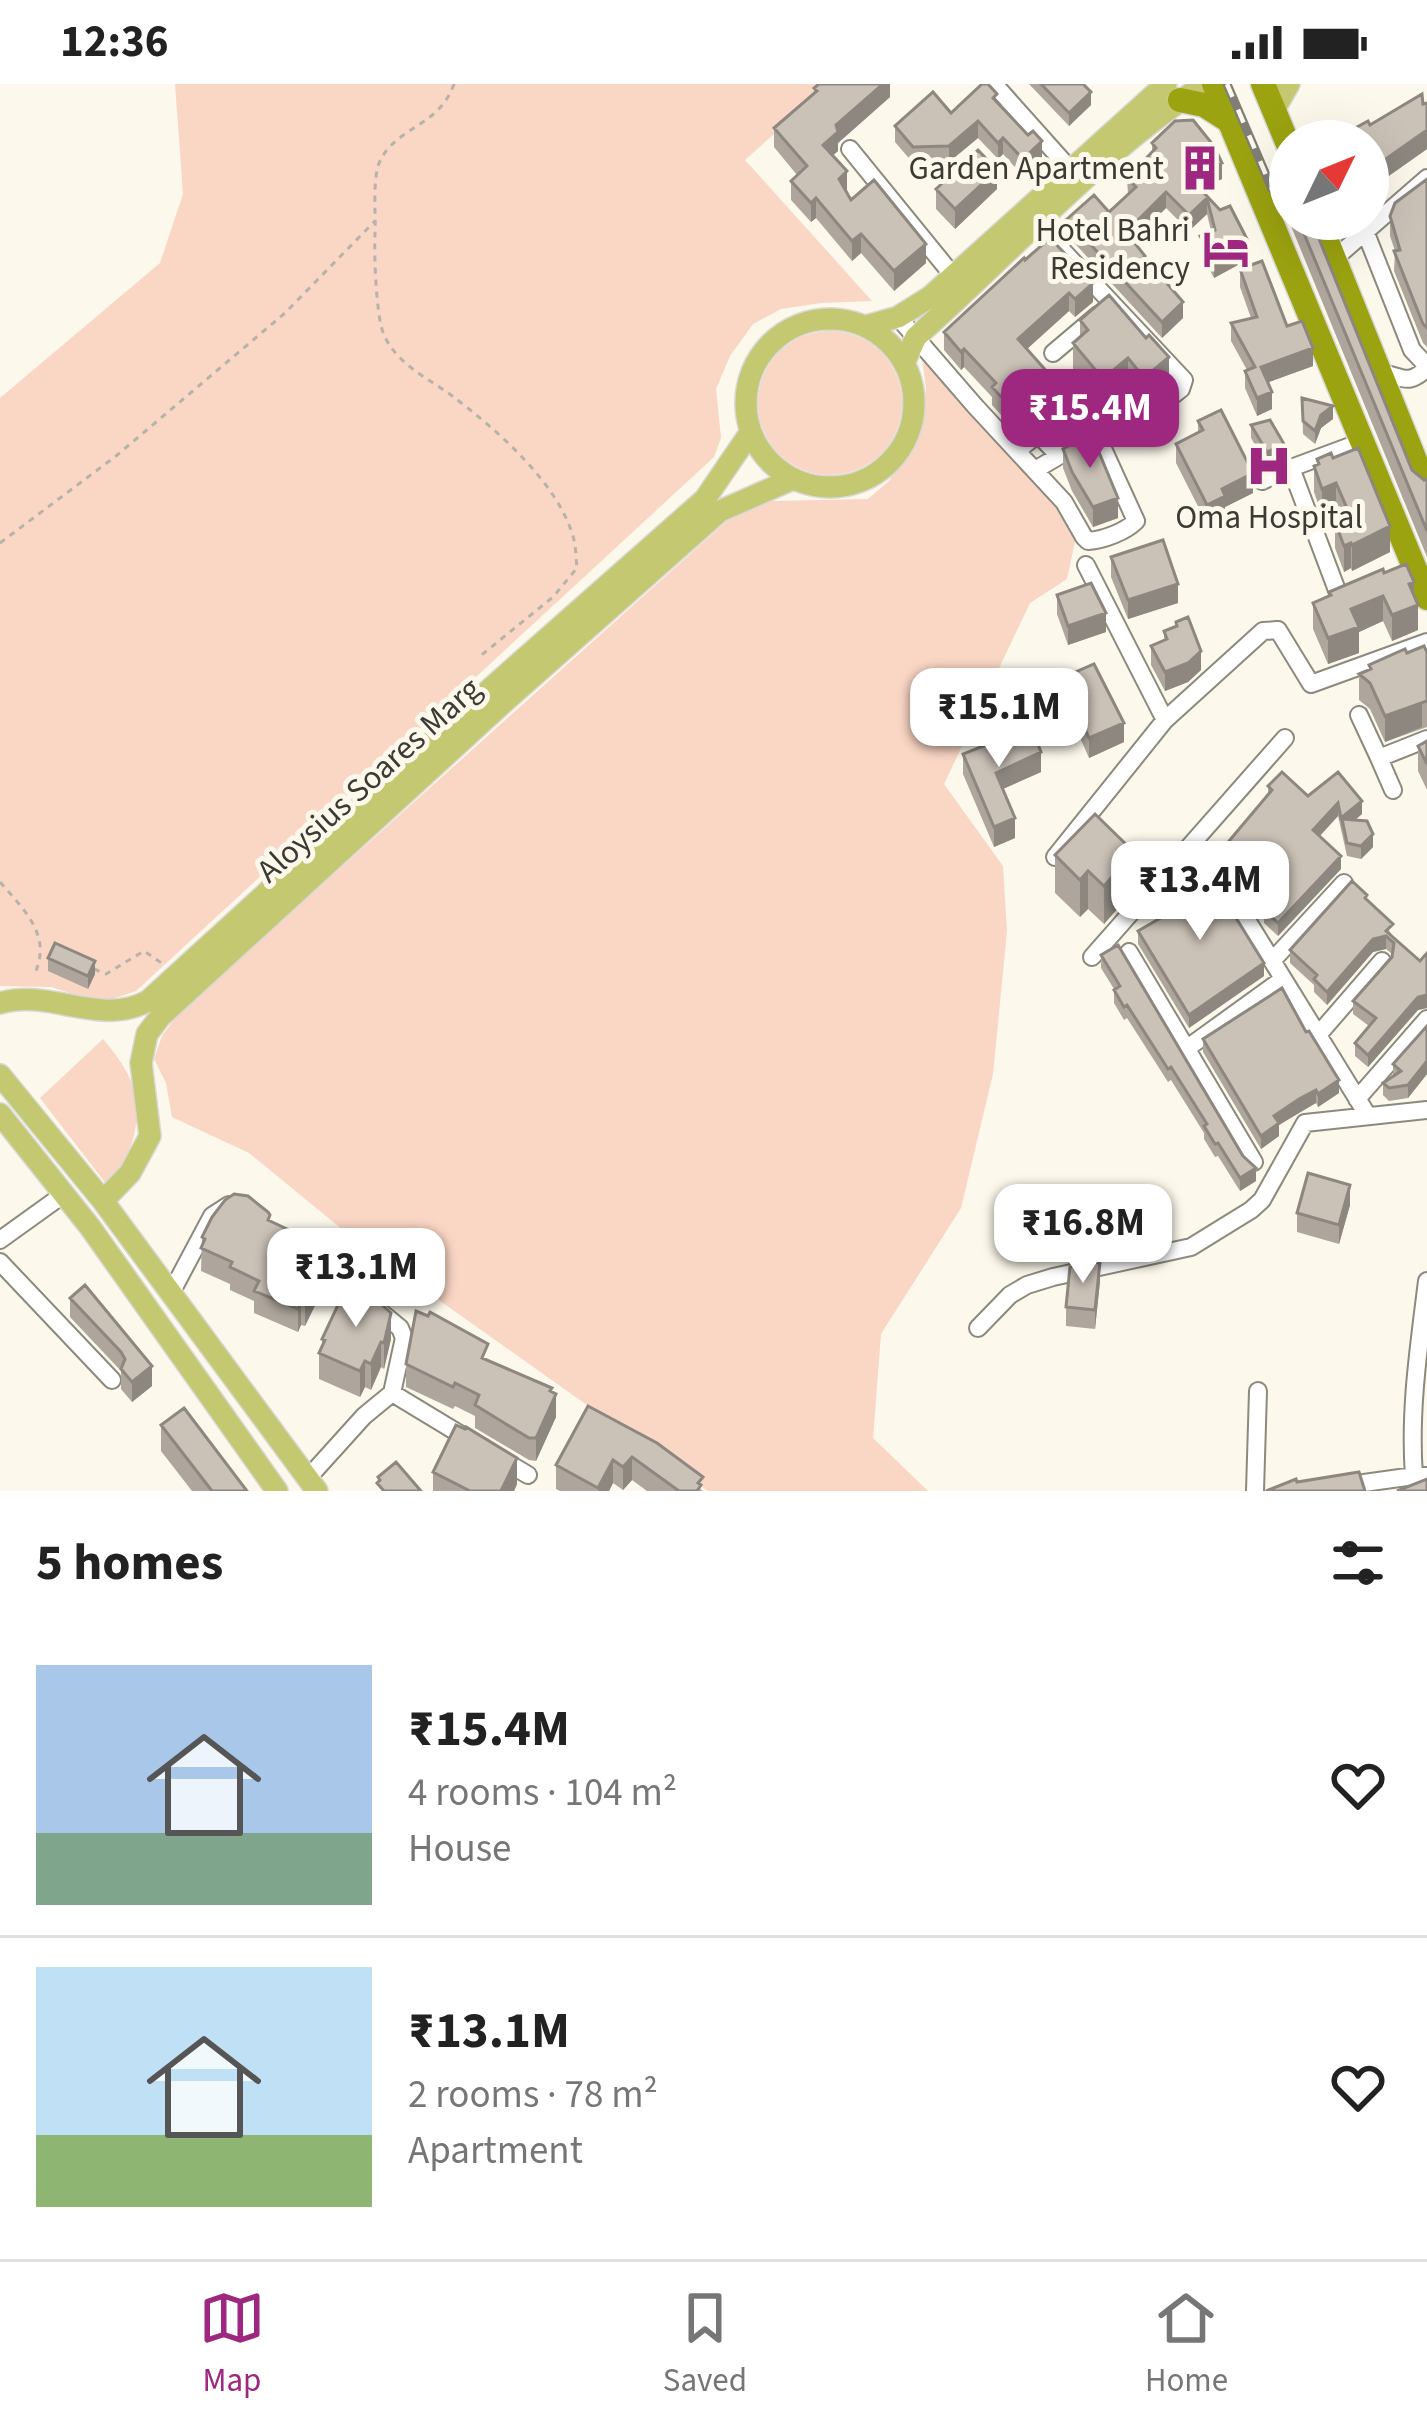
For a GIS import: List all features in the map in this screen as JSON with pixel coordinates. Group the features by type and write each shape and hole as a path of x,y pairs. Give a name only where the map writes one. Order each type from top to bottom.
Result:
{"highway":[{"path":"1210,84 1230,122 1427,598"},
{"path":"1263,84 1278,120"},
{"path":"1173,92 1230,122"},
{"path":"1326,240 1427,490"}],"main road":[{"path":"904,362 916,337 961,285 1077,176 1173,92 1210,84"},
{"path":"1274,110 1289,84"},
{"path":"866,326 898,317 961,285"},
{"path":"838,318 866,326 888,341 904,362 913,388 914,414 906,440 891,461 870,477 845,486 819,487 794,479 760,452 750,433 744,404 749,376 762,350 783,331 810,320 838,318"},
{"name":"Aloysius Soares Marg","path":"68,1199 98,1194 130,1173 150,1136 141,1063 147,1034 182,983 705,499 750,433"},
{"name":"Aloysius Soares Marg","path":"496,696 720,511 794,479"},
{"name":"Aloysius Soares Marg","path":"0,1003 15,998 46,1000 104,1012 136,1007 182,983"},
{"path":"0,1075 98,1194 313,1485"},
{"path":"0,1114 68,1199 277,1491"}],"street":[{"path":"994,84 1077,176"},
{"path":"850,149 961,285"},
{"path":"1389,210 1427,178"},
{"path":"1031,218 1184,380 1181,389 1157,408"},
{"path":"1334,259 1355,240"},
{"path":"1368,240 1405,335 1427,367 1411,380 1381,373"},
{"path":"1053,353 1112,302"},
{"path":"898,317 1017,451 1064,502 1088,541 1136,521 1102,442 1086,440 1035,470"},
{"path":"1017,451 1038,434 1059,456"},
{"path":"1262,481 1360,442"},
{"path":"1291,468 1338,593"},
{"path":"1086,565 1165,720"},
{"path":"1055,857 1165,720 1263,631 1278,630 1311,684 1427,642"},
{"path":"1359,715 1393,790"},
{"path":"1092,957 1286,739"},
{"path":"1379,758 1427,739"},
{"path":"1216,870 1368,1116"},
{"path":"1272,961 1344,883"},
{"path":"1129,952 1254,1162"},
{"path":"1318,1035 1382,961"},
{"path":"1186,1048 1283,979"},
{"path":"1357,1099 1427,1019"},
{"path":"978,1328 1010,1295 1027,1285 1191,1247 1251,1210 1305,1123 1427,1110"},
{"path":"0,1240 68,1199"},
{"path":"172,1293 212,1216 237,1203 254,1207"},
{"path":"290,1237 400,1328 404,1338 392,1393 364,1416 313,1485"},
{"path":"0,1262 112,1380"},
{"path":"1307,1491 1421,1476 1412,1449 1427,1281"},
{"path":"1255,1491 1258,1391"},
{"path":"392,1393 528,1475"}],"path":[{"path":"454,84 448,100 424,124 395,140 378,164 374,248 381,331 399,359 514,446 551,494 573,538 577,568 553,597 479,657"},
{"path":"0,543 116,456 285,313 375,221"},
{"path":"0,882 40,937 42,956 35,973"},
{"path":"81,964 106,974 144,951 182,983"}],"shaded area":[{"path":"175,84 830,84 745,160 872,301 781,309 753,324 730,356 716,389 721,438 714,457 136,991 101,1003 51,987 0,986 0,398 160,263 183,194"},
{"path":"830,331 857,337 881,352 896,376 902,403 896,430 881,454 857,469 830,475 803,469 779,454 764,430 758,403 764,376 779,352 803,337"},
{"path":"922,357 1050,499 1076,537 1067,579 1030,603 944,784 1003,866 1007,931 993,1074 961,1208 881,1334 873,1438 928,1491 708,1491 360,1244 249,1153 172,1117 166,1083 154,1059 162,1036 179,1013 727,521 771,501 868,499 889,481 921,432 926,389"},
{"path":"103,1039 128,1074 136,1108 130,1149 107,1185 40,1098"}],"building":[{"path":"819,84 883,84 836,125 838,132 823,145 847,171 839,179 851,200 874,180 926,244 894,271 861,234 852,241 816,198 811,203 791,181 807,166 774,128 817,91 814,88"},
{"path":"982,84 988,84 997,94 993,98 1028,135 1033,131 1042,141 1023,159 1003,138 998,143 978,121 949,146 913,147 895,126 933,92 951,113"},
{"path":"1041,84 1083,84 1091,92 1069,113"},
{"path":"1422,94 1423,104 1427,103 1427,130 1389,157 1389,120 1378,120"},
{"path":"1193,120 1222,163 1189,177 1220,210 1230,206 1249,243 1214,262 1200,236 1215,230 1207,198 1189,215 1166,192 1126,232 1145,256 1136,265 1147,260 1183,302 1162,322 1067,219 1094,195 1109,212 1136,187 1127,178 1156,148 1152,143 1175,121"},
{"path":"978,150 997,170 955,209 936,189"},
{"path":"1427,179 1427,328 1394,251 1400,250 1390,216 1395,203"},
{"path":"1050,238 1093,283 1075,299 1069,293 1018,339 1073,401 1056,416 1037,403 1018,415 992,387 996,383 944,332"},
{"path":"1307,240 1319,240 1412,470 1427,479 1427,531"},
{"path":"1262,261 1287,326 1302,321 1313,348 1261,367 1272,392 1257,398 1245,371 1255,367 1231,323 1257,317 1240,269"},
{"path":"1109,295 1169,357 1144,378 1128,358 1103,379 1073,343 1088,330 1080,320"},
{"path":"1302,398 1333,406 1321,415 1315,431 1303,421"},
{"path":"1221,410 1253,473 1222,489 1225,496 1207,505 1176,444 1203,430 1198,421"},
{"path":"1270,420 1284,444 1267,452 1251,425"},
{"path":"1091,433 1118,498 1093,507 1063,449"},
{"path":"1358,448 1390,526 1344,546 1335,522 1350,515 1336,483 1322,489 1314,466 1319,464 1317,459 1331,453 1333,458"},
{"path":"1163,540 1178,584 1128,600 1111,557"},
{"path":"1406,564 1418,605 1392,615 1383,596 1351,609 1359,627 1328,638 1313,603 1383,569 1384,573"},
{"path":"1091,583 1106,613 1068,626 1057,595"},
{"path":"1188,617 1201,651 1188,663 1165,672 1151,646 1167,639 1164,631"},
{"path":"1424,646 1427,701 1385,716 1370,683 1359,674 1405,649 1407,653"},
{"path":"1094,664 1124,723 1089,738 1062,678"},
{"path":"1031,727 1041,752 996,773 1015,818 994,827 963,754"},
{"path":"1427,741 1427,764 1418,746"},
{"path":"1282,772 1308,796 1338,772 1362,801 1341,818 1338,803 1313,830 1341,856 1278,923 1243,876 1247,871 1224,847"},
{"path":"1095,814 1134,852 1104,886 1088,871 1080,880 1055,855"},
{"path":"1342,819 1367,821 1373,834 1361,846 1347,843"},
{"path":"1201,861 1220,900 1223,897 1264,963 1189,1015 1138,931 1164,916 1161,910 1190,894 1179,872"},
{"path":"1352,881 1393,924 1386,931 1420,961 1427,953 1427,995 1418,997 1368,1055 1355,1043 1376,1018 1353,1001 1392,957 1394,943 1386,936 1373,939 1327,992 1314,979 1317,975 1290,950"},
{"path":"55,943 95,961 88,976 48,958"},
{"path":"1118,945 1243,1156 1256,1168 1240,1178 1171,1067 1168,1069 1114,990 1120,986 1101,955"},
{"path":"1282,988 1339,1080 1274,1116 1279,1123 1261,1136 1203,1039"},
{"path":"1427,1026 1427,1061 1408,1085 1389,1088 1383,1083 1401,1071 1393,1064"},
{"path":"1308,1173 1350,1185 1339,1225 1297,1213"},
{"path":"234,1194 248,1196 268,1212 268,1220 289,1230 326,1260 298,1309 254,1291 259,1281 201,1248 212,1217"},
{"path":"1100,1262 1095,1310 1066,1307 1070,1267"},
{"path":"85,1285 152,1366 132,1382 121,1369 125,1359 121,1352 70,1298"},
{"path":"350,1286 372,1296 391,1313 384,1343 371,1364 365,1361 360,1371 319,1353"},
{"path":"416,1311 428,1316 430,1312 488,1344 482,1358 552,1388 556,1394 536,1438 475,1405 479,1395 406,1364"},
{"path":"588,1406 657,1443 703,1477 697,1491 679,1491 632,1457 623,1467 613,1460 598,1488 556,1465"},
{"path":"184,1408 247,1491 212,1491 161,1425"},
{"path":"456,1425 517,1458 501,1491 470,1491 433,1472"},
{"path":"396,1462 421,1491 384,1491 377,1483"},
{"path":"1359,1472 1365,1491 1266,1491 1296,1479"},
{"path":"1427,1479 1427,1491 1397,1491"}],"railway":[{"path":"1227,84 1269,182"}],"place":[{"name":"Garden Apartment","path":"1200,168"},
{"name":"Hotel Bahri Residency","path":"1226,249"},
{"name":"Oma Hospital","path":"1269,466"}]}
